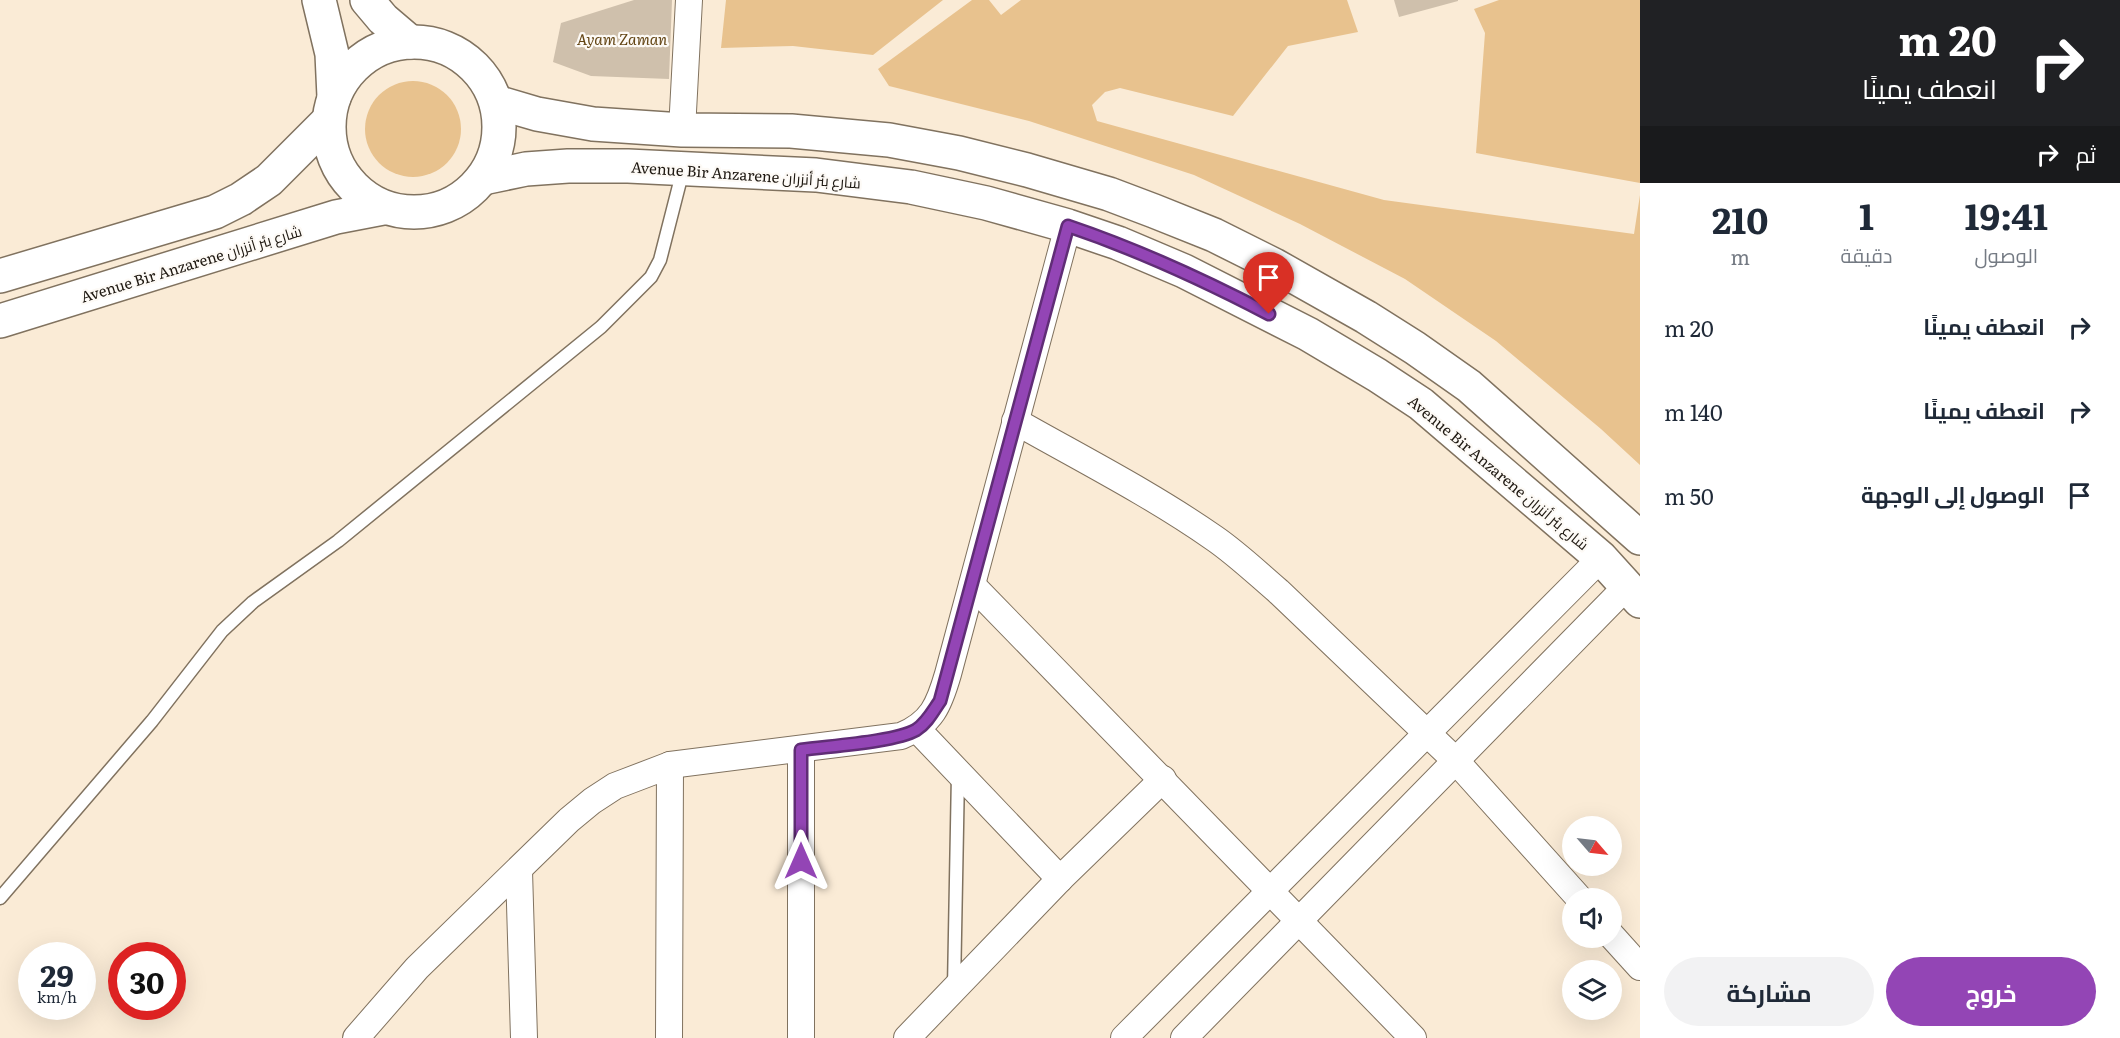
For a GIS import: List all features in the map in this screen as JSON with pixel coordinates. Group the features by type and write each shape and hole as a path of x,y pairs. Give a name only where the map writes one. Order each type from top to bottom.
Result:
{"main road":[{"path":"0,276 215,212 241,199 269,180 331,109 346,75 363,58 385,46 410,42 438,45 464,57 483,76 496,102 500,128 495,155 483,178 463,198 438,210 411,213 383,208 360,194 342,174 330,148 331,109 332,54 319,0"},
{"path":"367,0 383,19 410,42"},
{"path":"496,102 537,114 593,124 681,130 791,131 889,140 959,153 1109,194 1214,235 1366,317 1469,386 1640,538"},
{"name":"Avenue Bir Anzarene شارع بئر أنزران","path":"483,178 526,169 568,166 816,175 911,187 986,203 1118,243 1184,270 1308,334 1421,404 1601,558 1634,594"},
{"name":"Avenue Bir Anzarene شارع بئر أنزران","path":"0,321 336,217 383,208"}],"street":[{"path":"681,130 689,0"},
{"path":"356,1038 417,968 569,820 615,786 670,765 901,736 917,729 929,718 940,701 1068,226"},
{"path":"1015,421 1160,503 1215,539 1278,591 1455,760 1570,888"},
{"path":"1124,1038 1601,558"},
{"path":"972,585 1163,779 1409,1037"},
{"path":"1184,1038 1455,760 1634,594"},
{"path":"917,729 1060,879"},
{"path":"801,750 801,1038"},
{"path":"669,1038 670,765"},
{"path":"906,1038 1060,879 1163,779"},
{"path":"519,871 524,1038"},
{"path":"1622,947 1640,967"}],"lane":[{"path":"0,898 152,721 222,631 253,602 338,541 601,327 651,277 660,260 683,169"},
{"path":"954,989 958,773"}],"shaded area":[{"path":"726,0 943,0 873,55 793,46 721,48"},
{"path":"972,0 989,0 1001,15 1021,0 1347,0 1358,32 1288,46 1233,116 1120,88 1105,92 1092,105 1097,121 1384,200 1634,234 1640,195 1640,465 1601,429 1496,341 1405,279 1300,224 1194,175 1029,121 889,86 878,69"},
{"path":"1499,0 1640,0 1640,183 1476,153 1485,33 1474,9"},
{"path":"413,81 431,84 447,95 458,111 461,129 458,147 447,163 431,174 413,177 395,174 379,163 368,147 365,129 368,111 379,95 395,84"}],"building":[{"name":"Ayam Zaman","path":"634,0 672,0 669,79 591,76 553,62 561,23"},
{"path":"1394,0 1458,0 1458,1 1399,17"}],"route":[{"path":"801,861 801,750 901,736 917,729 929,718 940,701 1068,226 1118,243 1184,270 1269,314"}]}
